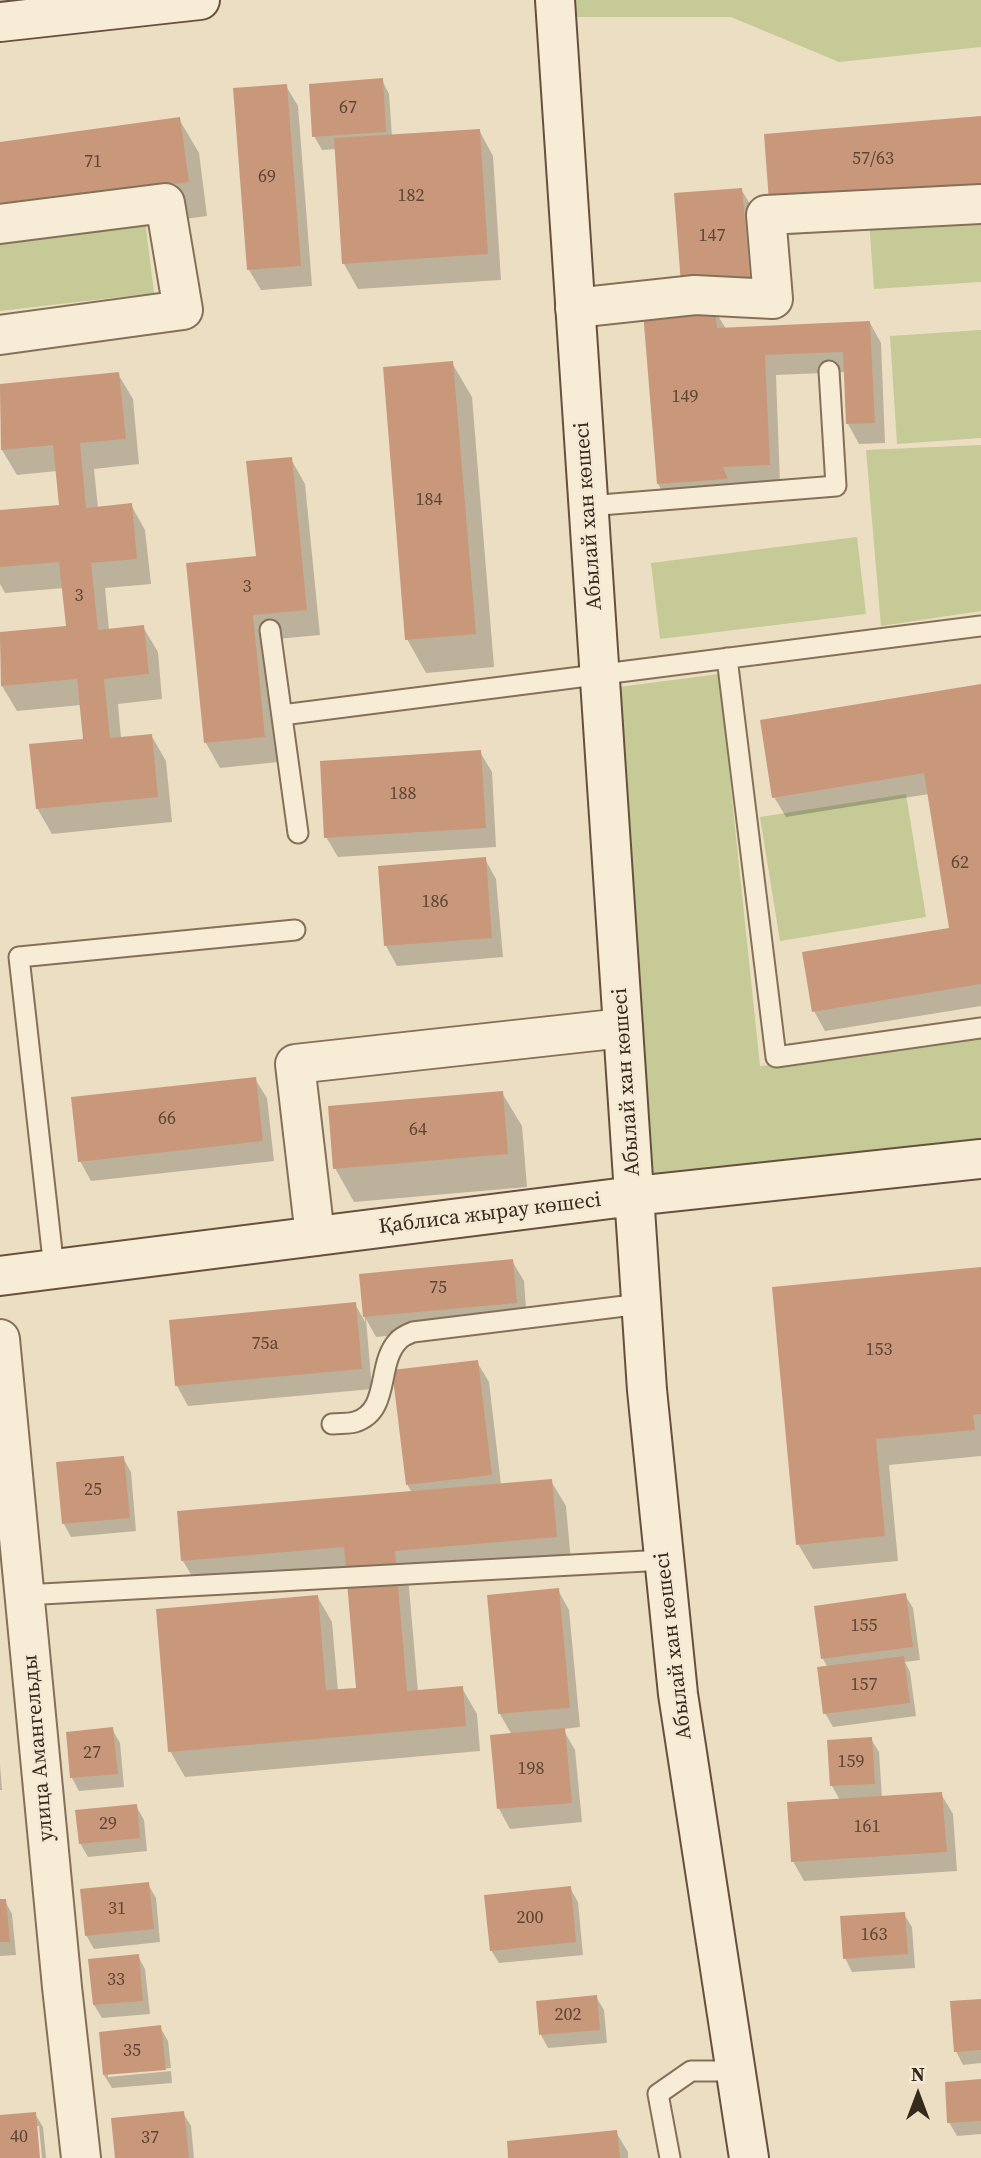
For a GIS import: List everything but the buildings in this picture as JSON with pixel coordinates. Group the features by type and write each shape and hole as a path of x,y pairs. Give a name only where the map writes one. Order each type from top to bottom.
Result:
{"street":[{"path":"8,14 55,8 200,0"},
{"name":"Абылай хан көшесі","path":"555,0 647,1390 678,1693 749,2158"},
{"path":"0,225 165,203 183,310 0,335"},
{"path":"575,309 695,295 773,299 766,215 981,204"},
{"path":"315,1236 295,1064 623,1028"},
{"name":"Қаблиса жырау көшесі","path":"0,1276 634,1196 981,1159"},
{"name":"улица Амангельды","path":"0,1339 17,1614 81,2158"}],"lane":[{"path":"589,506 836,486 829,371"},
{"path":"282,715 981,626"},
{"path":"270,630 299,833"},
{"path":"727,658 776,1057 981,1028"},
{"path":"54,1269 19,957 295,930"},
{"path":"332,1424 354,1422 369,1414 379,1398 388,1358 398,1340 413,1332 641,1304"},
{"path":"17,1614 664,1560"},
{"path":"670,2158 658,2095 691,2071 735,2071"}],"green space":[{"path":"565,0 981,0 981,47 839,62 731,17 564,17"},
{"path":"981,211 981,282 874,289 869,220"},
{"path":"145,220 154,293 0,311 0,238"},
{"path":"981,330 981,438 897,444 890,336"},
{"path":"981,445 981,611 881,626 866,450"},
{"path":"857,537 866,614 660,639 651,563"},
{"path":"719,674 760,1066 981,1039 981,1140 647,1178 611,688"},
{"path":"906,794 926,917 780,941 760,817"}]}
